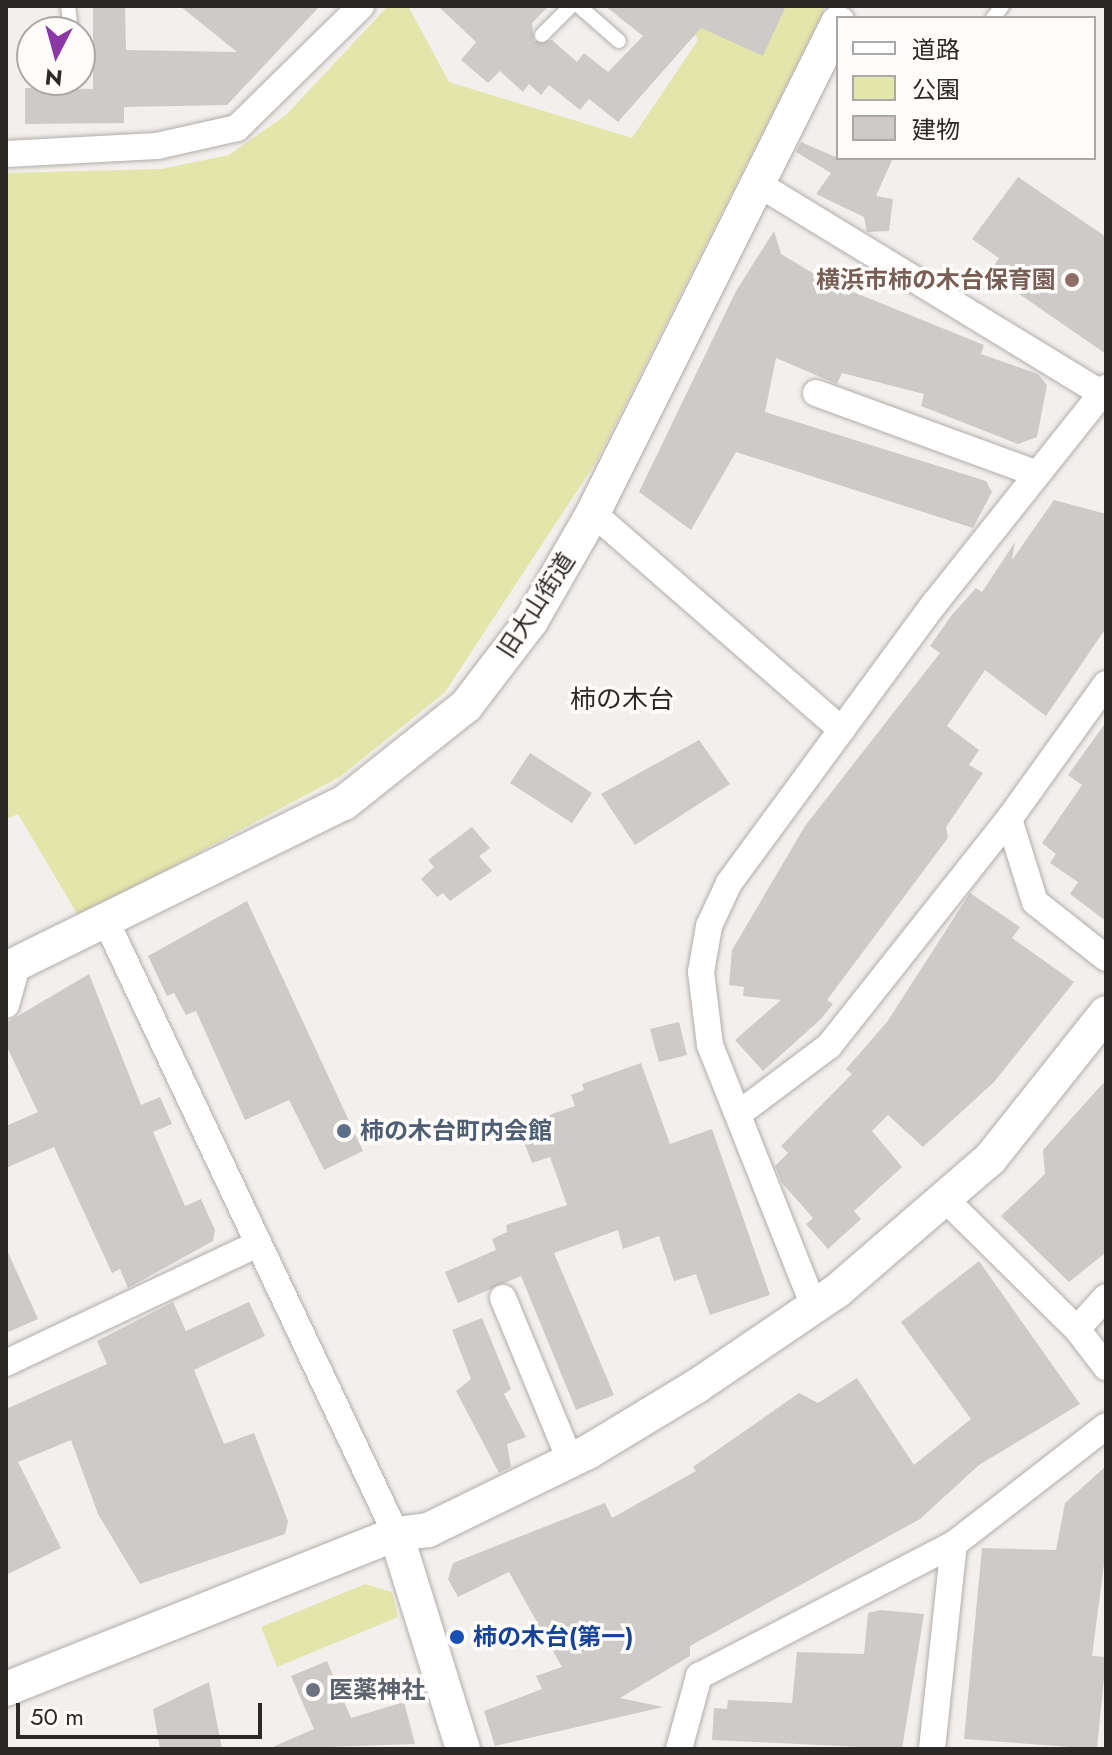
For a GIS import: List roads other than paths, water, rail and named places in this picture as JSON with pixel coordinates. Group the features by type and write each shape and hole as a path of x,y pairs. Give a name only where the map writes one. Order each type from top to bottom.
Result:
{"street":[{"path":"6,154 157,146 237,128 361,6"},
{"name":"旧大山街道","path":"12,966 344,803 466,706 531,621 593,513 760,185 836,26"},
{"path":"760,185 1104,393 1035,473 842,730 729,883 709,926 703,1008 813,1304"},
{"path":"816,393 1035,473"},
{"path":"593,513 842,730"},
{"path":"741,1112 829,1046 1009,819 1106,684"},
{"path":"1009,819 1035,902 1106,958"},
{"path":"105,919 254,1246 396,1534 463,1749"},
{"path":"6,1005 12,966"},
{"path":"6,1689 396,1534 428,1530 570,1460 813,1304 945,1199 990,1159 1106,1013"},
{"path":"945,1199 1077,1329 1106,1367"},
{"path":"6,1363 254,1246"},
{"path":"1077,1329 1106,1297"},
{"path":"503,1298 570,1460"},
{"path":"679,1749 699,1676 954,1544 1106,1426"},
{"path":"932,1749 954,1544"}],"lane":[{"path":"542,35 571,6"},
{"path":"579,6 619,41"}],"place":[{"name":"横浜市柿の木台保育園","path":"1072,280"},
{"name":"柿の木台町内会館","path":"344,1131"},
{"name":"柿の木台(第一)","path":"457,1637"},
{"name":"医薬神社","path":"313,1690"}],"district":[{"name":"柿の木台","path":"622,700"}]}
